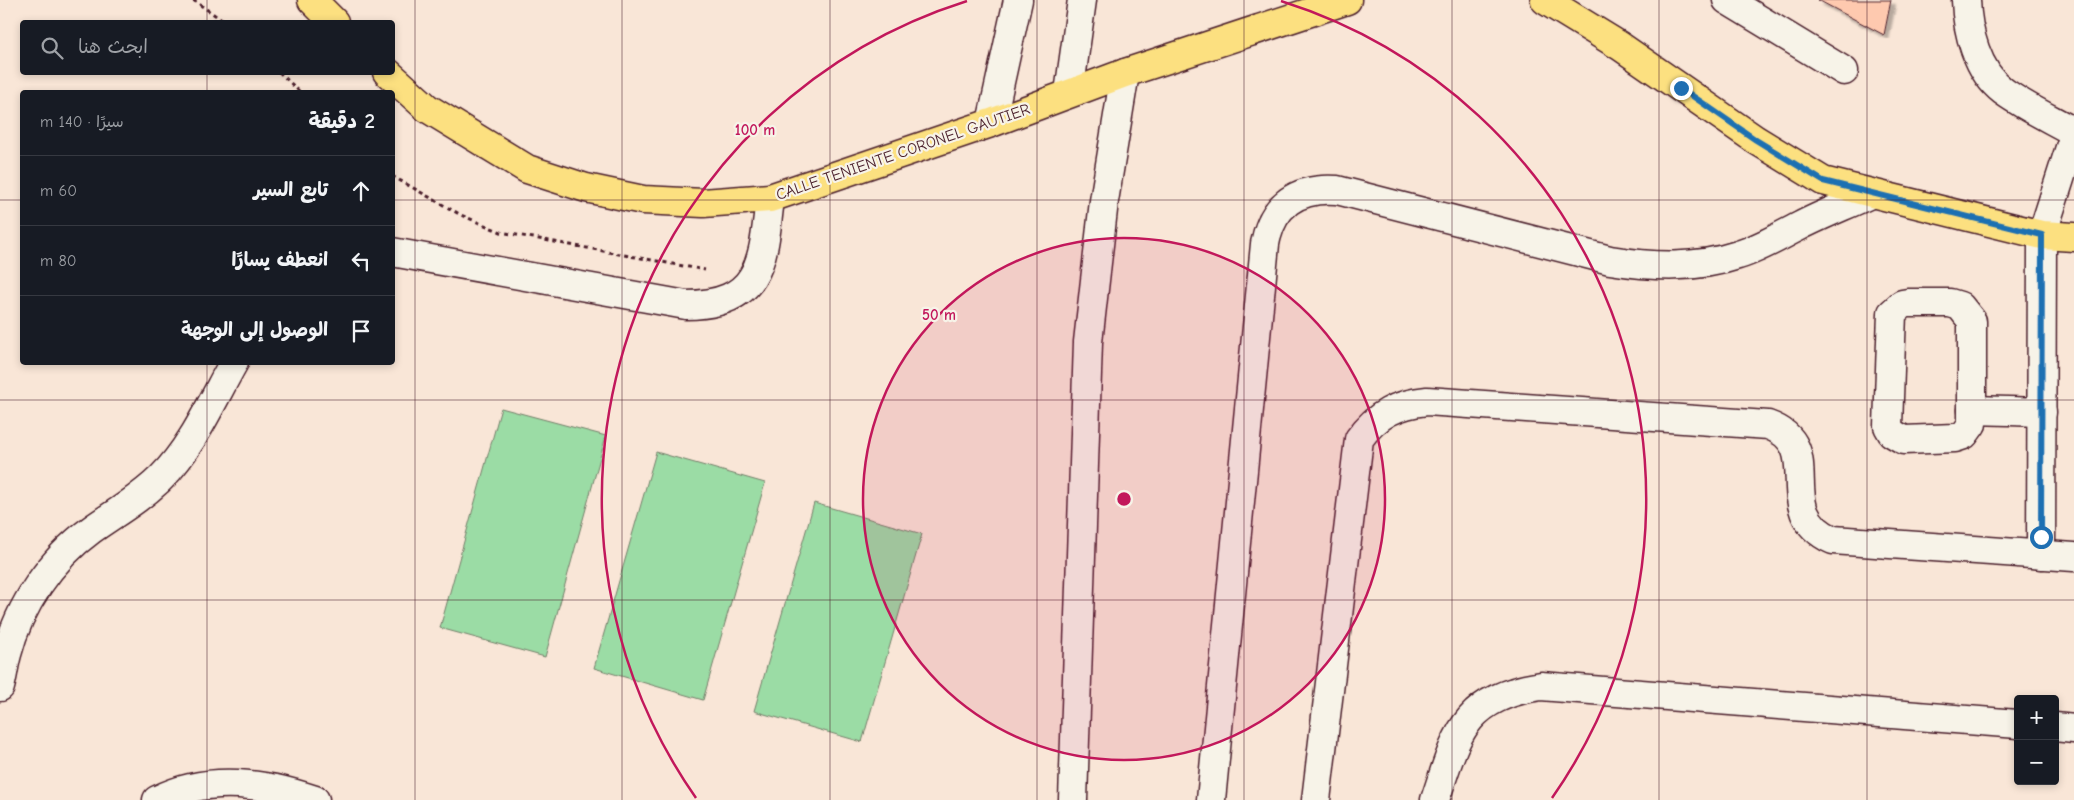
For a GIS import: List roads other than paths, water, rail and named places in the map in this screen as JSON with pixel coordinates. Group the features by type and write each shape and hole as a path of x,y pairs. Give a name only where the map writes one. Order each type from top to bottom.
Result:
{"main road":[{"path":"312,0 332,20"},
{"name":"CALLE TENIENTE CORONEL GAUTIER","path":"391,75 427,108 528,169 586,188 643,200 703,203 770,198 991,123 1125,73 1347,0"},
{"path":"1545,0 1605,36 1756,140 1823,181 2042,235 2074,238"}],"street":[{"path":"991,123 1018,0"},
{"path":"1069,93 1082,0"},
{"path":"1727,0 1844,71"},
{"path":"1966,0 1971,39 1989,75 2002,90 2074,133 2042,235 2041,555"},
{"path":"1073,800 1088,342 1104,201 1125,73"},
{"path":"1211,800 1265,244 1268,231 1282,207 1306,192 1322,189 1337,190 1610,260 1641,265 1673,266 1704,263 1738,256 1771,243 1801,225 1870,194"},
{"path":"395,253 686,305 711,303 734,296 752,279 764,254 770,198"},
{"path":"1908,303 1950,303 1960,306 1967,313 1972,322 1973,331 1972,410 1972,424 1969,430 1960,437 1904,440 1892,433 1888,426 1891,320 1896,308 1908,303"},
{"path":"0,687 6,654 18,623 33,594 49,571 90,530 139,498 162,477 193,434 232,365"},
{"path":"1316,800 1359,439 1380,415 1394,407 1411,402 1427,401 1768,425 1780,429 1790,437 1796,447 1799,462 1801,507 1806,518 1822,535 1844,542 2074,557"},
{"path":"1972,410 2042,412"},
{"path":"1435,800 1455,739 1466,723 1480,709 1499,697 1519,689 1541,686 2014,724"},
{"path":"2059,727 2074,729"},
{"path":"157,800 188,786 225,783 274,789 315,800"}]}
